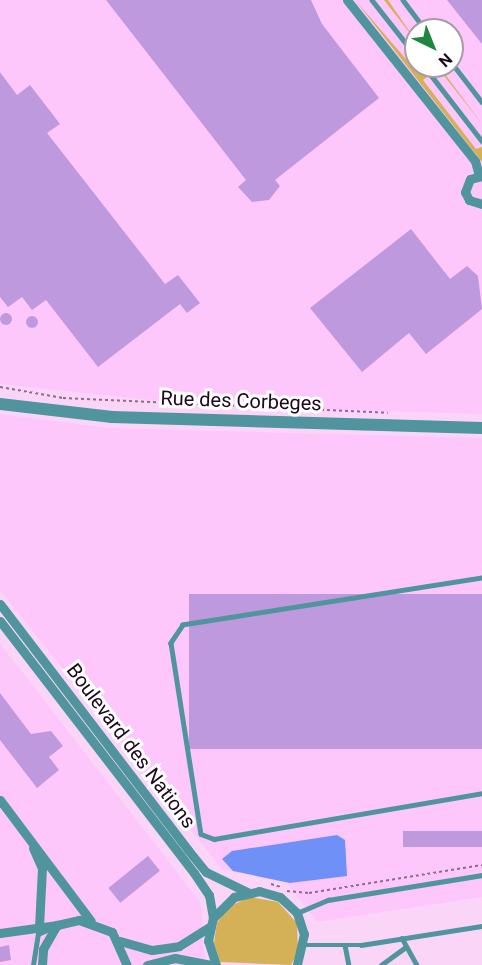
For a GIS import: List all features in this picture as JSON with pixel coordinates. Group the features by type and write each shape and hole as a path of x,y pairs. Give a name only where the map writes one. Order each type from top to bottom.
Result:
{"street":[{"path":"347,0 475,161 480,176 467,183 465,192 469,200 482,204"},
{"name":"Rue des Corbeges","path":"0,404 112,417 482,428"},
{"name":"Boulevard des Nations","path":"0,604 207,872 247,892 280,897 297,913"},
{"path":"0,611 34,649"},
{"name":"Boulevard des Nations","path":"0,621 209,895 214,965"},
{"path":"0,628 38,671"},
{"path":"0,800 91,921 120,941 152,950 179,946 212,922 234,897 247,892"},
{"path":"27,835 42,868 39,928"},
{"path":"297,913 304,945 297,965"},
{"path":"0,933 91,921"},
{"path":"42,965 43,949 57,925"},
{"path":"120,941 127,965"},
{"path":"147,965 175,958 214,965"}],"lane":[{"path":"372,0 404,41"},
{"path":"403,0 417,18"},
{"path":"433,78 482,141"},
{"path":"464,78 482,102"},
{"path":"482,578 183,625 171,643 201,834 214,839 482,793"},
{"path":"297,913 328,900 482,875"},
{"path":"33,965 38,934 57,925"},
{"path":"304,945 345,945 402,939 482,926"},
{"path":"402,939 404,948 417,965"},
{"path":"345,945 350,965"},
{"path":"381,965 404,948"}],"path":[{"path":"0,387 63,398 392,414"},
{"path":"264,883 309,893 482,865"}],"shaded area":[{"path":"0,0 482,0 482,414 207,406 0,384"},
{"path":"355,0 404,57 404,63"},
{"path":"384,0 388,0 404,26"},
{"path":"416,78 426,78 423,80 476,149 482,147 482,162"},
{"path":"446,78 448,78 482,124"},
{"path":"0,414 109,428 482,438 482,897 317,922 286,882 222,869 0,590"},
{"path":"0,643 201,903 205,965 0,965"},
{"path":"250,897 278,902 297,923 298,952 291,965 220,962 214,943 217,923 228,907"}],"water":[{"path":"337,835 345,840 347,876 290,883 233,871 222,859 232,851"}],"building":[{"path":"106,0 311,0 322,24 379,98 275,180 280,186 269,200 252,202 238,187 246,180"},
{"path":"447,0 482,0 482,44 464,21 464,18 461,18"},
{"path":"0,72 17,95 30,85 60,124 47,133 165,284 178,275 200,303 187,313 180,304 98,367 46,300 32,310 22,297 8,307 0,297"},
{"path":"411,229 450,279 467,266 478,276 482,309 426,354 409,333 362,372 310,308"},
{"path":"8,313 12,319 8,325 4,325 0,317"},
{"path":"34,316 37,317 37,327 30,328 27,327 26,320 27,317"},
{"path":"189,594 482,594 482,749 189,749"},
{"path":"0,693 31,734 51,731 63,746 49,757 59,770 37,788 0,740"},
{"path":"403,831 482,831 482,847 403,847"},
{"path":"148,856 160,871 120,903 108,888"},
{"path":"9,945 11,960 0,962 0,947"}]}
